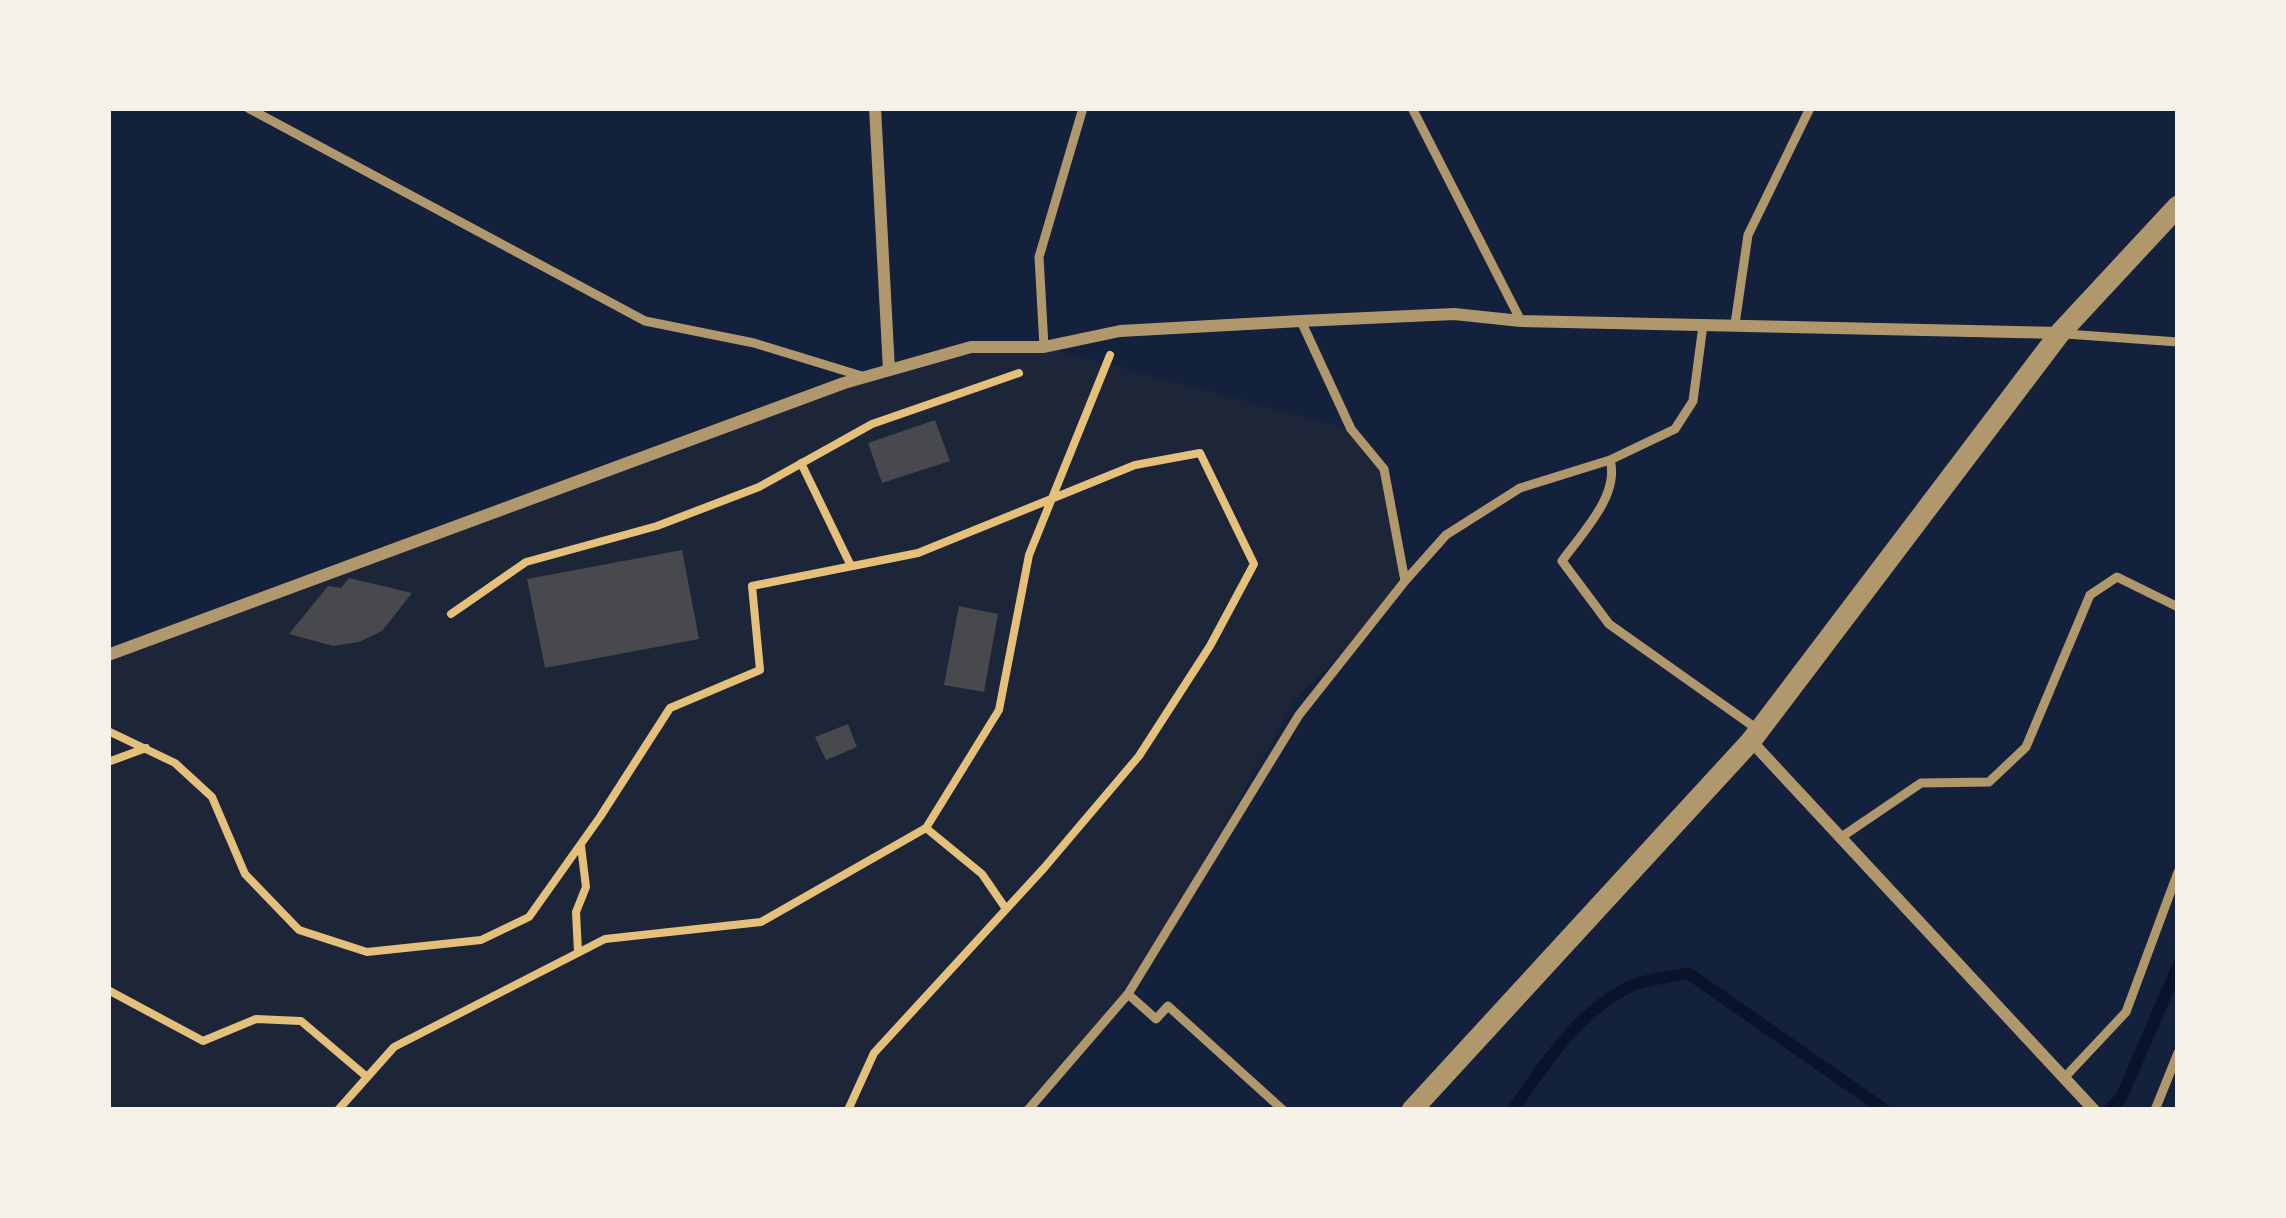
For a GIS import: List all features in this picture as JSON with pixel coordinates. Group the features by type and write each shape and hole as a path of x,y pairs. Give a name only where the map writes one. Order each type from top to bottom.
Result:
{"street":[{"path":"874,108 889,370"},
{"path":"1412,1110 1755,736 2060,333 2178,206"},
{"path":"108,655 865,377 970,347 1044,347 1120,332 1454,314 1521,321 2060,333"},
{"path":"1755,736 1840,838 2094,1110"}],"lane":[{"path":"248,108 645,321 754,344 865,377"},
{"path":"1044,347 1040,257 1083,108"},
{"path":"1412,108 1521,321"},
{"path":"1736,324 1748,235 1810,108"},
{"path":"1301,321 1351,429 1384,469 1406,581"},
{"path":"1028,1110 1128,994 1298,715 1406,581 1446,535 1520,488 1610,460 1675,429 1693,401 1703,325"},
{"path":"2060,333 2178,342"},
{"path":"1610,460 1614,472 1602,506 1562,561 1609,624 1755,736"},
{"path":"1840,838 1921,783 1989,782 2026,747 2090,595 2117,577 2178,607"},
{"path":"2066,1077 2126,1012 2178,872"},
{"path":"1128,994 1156,1019 1168,1006 1283,1110"},
{"path":"2155,1110 2178,1053"}],"path":[{"path":"338,1110 394,1047 604,939 761,922 926,828 999,710 1029,555 1120,332"},
{"path":"451,614 526,562 656,526 759,487 872,424 1021,373"},
{"path":"108,730 176,763 212,797 245,874 299,930 367,952 481,940 529,917 670,708 760,670 752,586 918,553 1135,465 1200,453 1254,564 1210,646 1139,756 874,1053 848,1110"},
{"path":"802,464 851,566"},
{"path":"108,762 148,748"},
{"path":"926,828 982,874 1006,909"},
{"path":"578,952 576,912 586,887 581,844"},
{"path":"108,990 202,1042 256,1019 301,1021 367,1077"}],"shaded area":[{"path":"971,347 1044,347 1351,429 1384,469 1405,581 1388,607 1296,699 1128,994 1028,1110 108,1110 108,655 844,383"}],"building":[{"path":"935,420 950,461 882,483 868,443"},
{"path":"682,550 699,639 545,668 527,579"},
{"path":"349,578 412,593 382,631 359,642 333,646 289,634 328,586 341,588"},
{"path":"959,606 998,614 984,692 944,685"},
{"path":"848,724 857,747 826,760 815,737"}],"waterway":[{"path":"2109,1110 2121,1098 2178,966"},
{"path":"1513,1110 1551,1057 1595,1009 1631,986 1688,973 1885,1110"}]}
